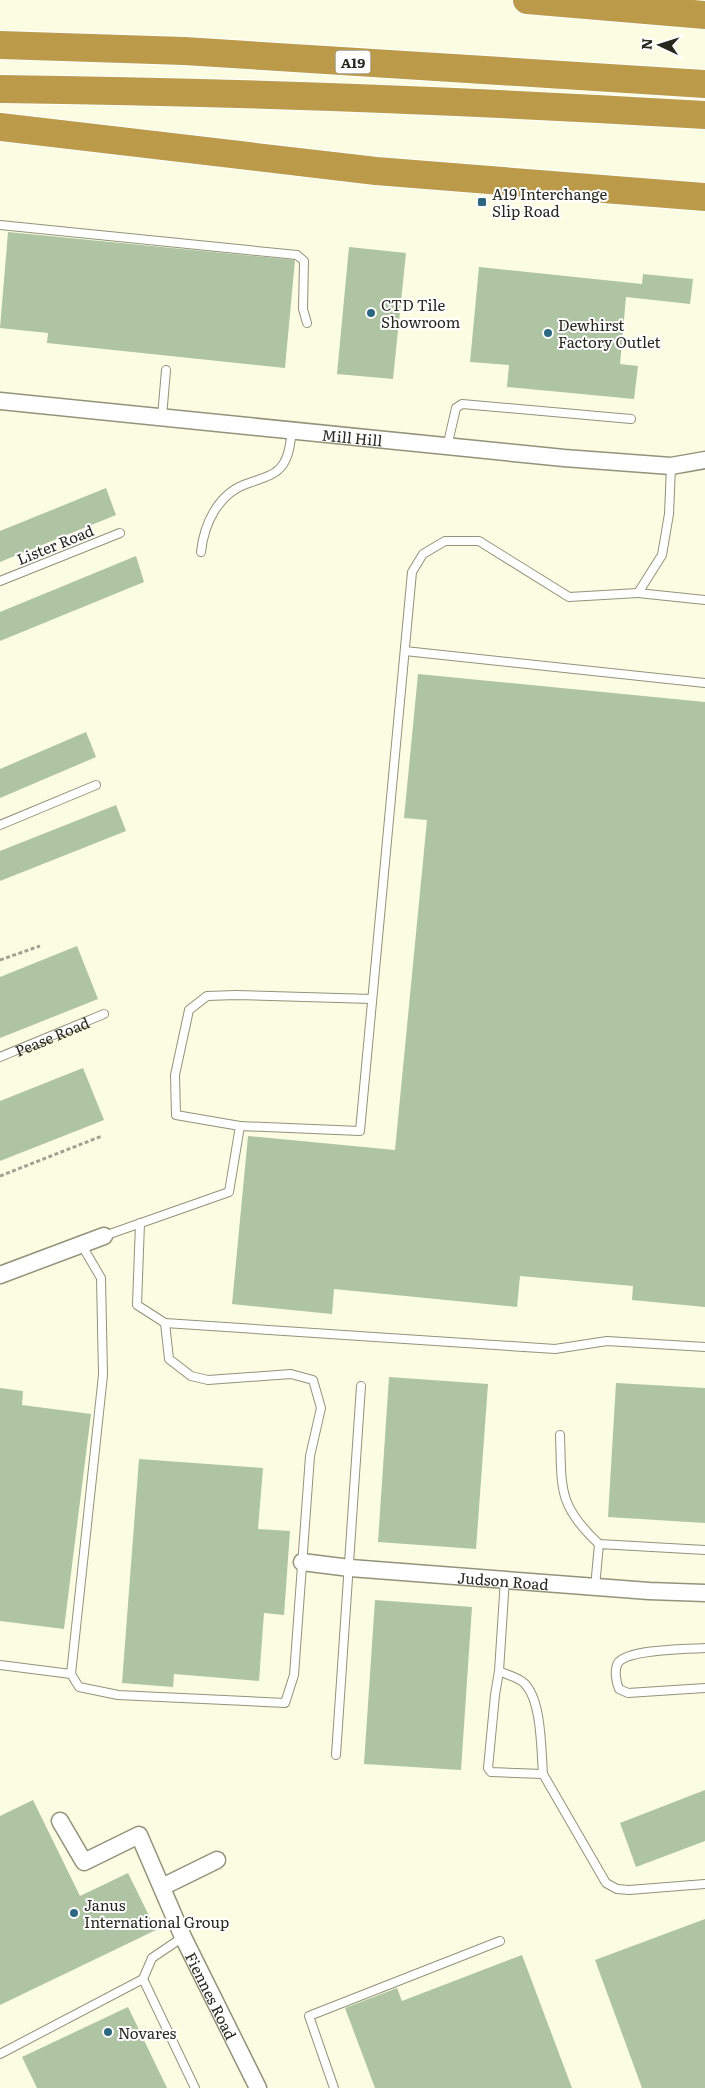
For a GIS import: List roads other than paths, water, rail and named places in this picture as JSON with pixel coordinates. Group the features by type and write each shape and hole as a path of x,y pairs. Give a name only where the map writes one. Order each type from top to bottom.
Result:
{"highway":[{"path":"529,0 705,15"},
{"name":"A19","path":"0,46 184,51 705,84"},
{"path":"0,90 181,91 506,104 705,115"},
{"path":"0,127 376,171 705,197"}],"street":[{"name":"Mill Hill","path":"0,401 591,461 671,466 705,460"},
{"path":"0,1275 104,1236"},
{"name":"Judson Road","path":"302,1562 350,1568 649,1592 705,1592"},
{"name":"Fiennes Road","path":"60,1822 84,1862 139,1836 254,2087"},
{"path":"162,1888 217,1860"}],"lane":[{"path":"0,225 297,255 304,261 303,309 307,323"},
{"path":"162,417 166,370"},
{"path":"447,446 456,408 462,404 631,419"},
{"path":"201,552 204,535 214,511 221,502 241,486 276,472 286,460 292,431"},
{"path":"638,593 662,555 669,514 671,466"},
{"name":"Lister Road","path":"0,581 120,533"},
{"path":"372,999 236,995 207,996 189,1010 174,1075 176,1115 240,1126 360,1131 412,572 424,554 446,541 479,541 569,596 638,593 705,600"},
{"path":"405,651 705,683"},
{"path":"0,825 96,786"},
{"name":"Pease Road","path":"0,1057 104,1014"},
{"path":"104,1236 230,1192 240,1126"},
{"path":"140,1223 137,1305 164,1323 555,1348 607,1342 705,1347"},
{"path":"81,1244 101,1278 103,1375 71,1674 79,1687 118,1695 285,1703 294,1675 310,1456 321,1408 313,1380 291,1374 208,1380 191,1376 169,1359 164,1323"},
{"path":"336,1755 361,1386"},
{"path":"560,1434 562,1484 566,1503 574,1518 599,1544 705,1550"},
{"path":"595,1587 599,1544"},
{"path":"505,1579 499,1671 494,1695 489,1770 543,1774"},
{"path":"705,1648 638,1653 622,1658 617,1664 616,1671 619,1689 628,1693 705,1688"},
{"path":"0,1665 71,1674"},
{"path":"499,1671 522,1681 530,1689 535,1700 543,1774 606,1883 617,1889 629,1890 705,1884"},
{"path":"0,2054 143,1979 152,1958 184,1937"},
{"path":"334,2088 310,2016 500,1941"},
{"path":"143,1979 195,2088"}],"place":[{"name":"A19 Interchange Slip Road","path":"482,202"},
{"name":"CTD Tile Showroom","path":"371,313"},
{"name":"Dewhirst Factory Outlet","path":"548,333"},
{"name":"Janus International Group","path":"74,1913"},
{"name":"Novares","path":"108,2032"}]}
